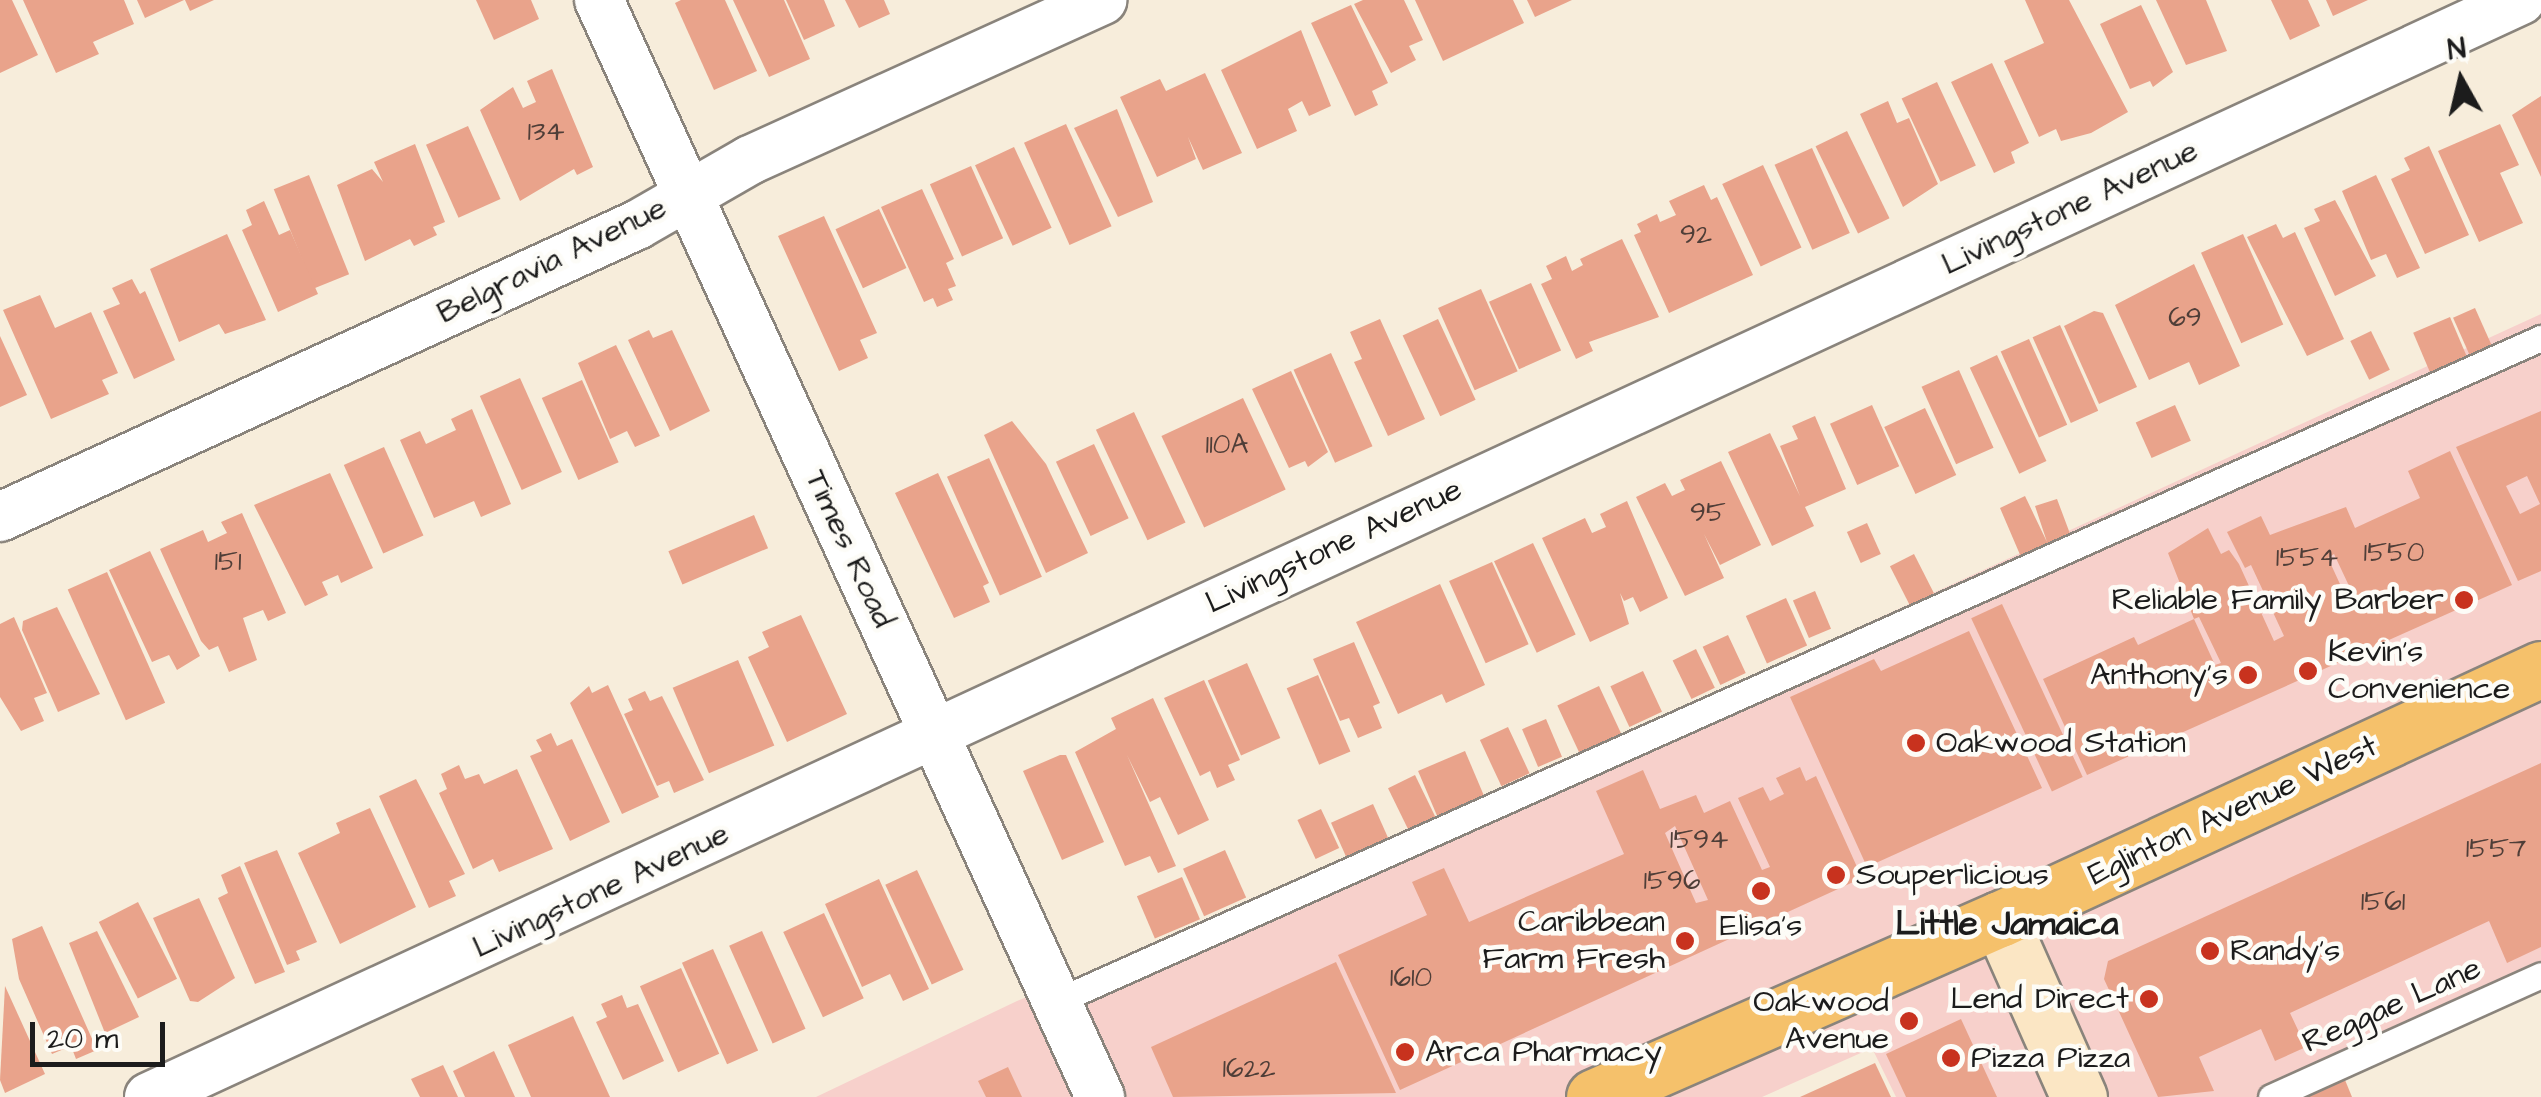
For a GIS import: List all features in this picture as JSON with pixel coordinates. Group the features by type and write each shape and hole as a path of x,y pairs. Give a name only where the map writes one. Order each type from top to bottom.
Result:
{"main road":[{"name":"Eglinton Avenue West","path":"1594,1097 2000,919 2541,669"}],"street":[{"name":"Times Road","path":"599,0 1100,1097"},
{"name":"Belgravia Avenue","path":"0,517 637,225 687,194 1102,0"},
{"name":"Livingstone Avenue","path":"149,1097 938,736 996,702 2522,0"},
{"path":"2000,919 2079,1097"}],"lane":[{"path":"1055,1002 2541,338"},
{"name":"Reggae Lane","path":"2271,1097 2541,975"}],"shaded area":[{"path":"2541,314 2541,976 2267,1097 1896,1097 1872,1048 1762,1097 816,1097 1017,1001 1249,907"}],"building":[{"path":"0,0 12,0 38,55 0,73"},
{"path":"23,0 124,0 134,24 93,42 99,54 56,73"},
{"path":"137,0 184,0 145,18"},
{"path":"185,0 214,0 190,11"},
{"path":"476,0 531,0 539,19 494,40"},
{"path":"725,0 757,71 714,90 675,3"},
{"path":"733,0 784,0 810,59 769,77"},
{"path":"786,0 824,0 835,26 804,40"},
{"path":"845,0 884,0 890,14 859,28"},
{"path":"1363,0 1404,0 1423,40 1409,46 1416,60 1391,73 1354,4"},
{"path":"1415,0 1513,0 1524,23 1443,61"},
{"path":"1527,0 1572,0 1535,17"},
{"path":"2025,0 2069,0 2128,112 2091,133 2061,141 2056,129 2039,137 2004,61 2044,43"},
{"path":"2156,0 2206,0 2227,51 2186,65"},
{"path":"2271,0 2308,0 2320,26 2290,40"},
{"path":"2326,0 2368,0 2333,16"},
{"path":"1351,5 1388,83 1372,91 1378,105 1355,116 1311,23"},
{"path":"2141,5 2173,72 2153,87 2150,81 2130,89 2100,24"},
{"path":"1301,30 1331,106 1309,116 1302,101 1288,109 1297,131 1257,149 1221,70"},
{"path":"1992,63 2029,143 2011,152 2015,163 1994,173 1951,82"},
{"path":"552,69 593,167 577,175 574,169 520,201 480,110 513,87 523,108 536,102 527,81"},
{"path":"1205,73 1242,153 1203,170 1188,137 1196,159 1157,177 1120,97 1160,79 1166,91"},
{"path":"1937,82 1976,165 1941,182 1902,98"},
{"path":"2541,96 2541,177 2512,115"},
{"path":"1888,101 1897,123 1909,118 1938,184 1903,207 1860,114"},
{"path":"1117,109 1153,202 1118,217 1074,128"},
{"path":"1066,124 1112,226 1070,245 1024,143"},
{"path":"2500,124 2519,165 2500,173 2523,223 2479,242 2438,151"},
{"path":"468,126 501,199 459,218 426,145"},
{"path":"1847,131 1890,218 1858,234 1816,146"},
{"path":"415,144 445,222 433,227 437,235 414,246 410,239 365,261 337,185 372,169 383,182 374,162"},
{"path":"2429,146 2469,235 2425,254 2391,179 2410,170 2404,158"},
{"path":"1014,147 1052,228 1013,246 975,165"},
{"path":"1812,148 1850,233 1812,250 1775,165"},
{"path":"1763,165 1801,247 1761,266 1722,184"},
{"path":"971,166 1003,238 962,256 930,184"},
{"path":"309,175 349,274 314,288 274,189"},
{"path":"2376,175 2420,268 2397,278 2386,254 2371,260 2342,191"},
{"path":"1704,185 1711,200 1717,197 1753,275 1669,313 1634,235 1641,232 1637,224 1657,214 1660,222 1676,215 1669,201"},
{"path":"922,189 954,259 946,263 956,286 948,289 953,300 937,307 933,298 924,302 881,207"},
{"path":"2335,200 2376,276 2335,296 2304,228 2320,221 2314,209"},
{"path":"264,201 279,235 290,230 318,294 278,312 242,230 252,225 246,210"},
{"path":"879,209 906,268 863,288 835,229"},
{"path":"824,216 877,333 860,340 868,358 839,371 778,236"},
{"path":"2276,224 2283,238 2295,232 2344,339 2307,356 2247,237"},
{"path":"227,234 266,320 225,334 219,324 179,342 150,269"},
{"path":"2243,234 2283,324 2241,343 2201,253"},
{"path":"1622,239 1659,317 1589,342 1593,351 1576,359 1541,284 1552,279 1546,266 1566,256 1572,271 1583,265 1580,259"},
{"path":"2194,264 2240,366 2199,385 2189,362 2149,380 2115,305"},
{"path":"132,279 140,294 145,291 175,360 134,379 103,311 120,304 112,288"},
{"path":"1531,283 1561,351 1519,369 1489,302"},
{"path":"1481,289 1518,371 1475,390 1438,308"},
{"path":"40,295 55,328 91,312 118,373 102,380 109,394 51,419 3,310"},
{"path":"2475,308 2492,346 2470,356 2453,318"},
{"path":"2094,311 2103,313 2137,387 2099,404 2064,326"},
{"path":"2450,317 2467,357 2430,372 2413,333"},
{"path":"1380,319 1425,419 1388,436 1354,362 1362,359 1350,332"},
{"path":"1438,319 1476,400 1440,416 1403,335"},
{"path":"2060,325 2098,411 2071,423 2033,337"},
{"path":"649,330 653,338 672,330 710,411 670,431 628,340"},
{"path":"2371,331 2390,370 2369,380 2350,341"},
{"path":"0,336 27,395 0,407"},
{"path":"2029,339 2067,425 2039,437 2001,352"},
{"path":"616,345 660,436 635,447 627,431 610,439 578,363"},
{"path":"1331,353 1372,446 1335,463 1294,370"},
{"path":"1997,355 2046,461 2019,474 1970,368"},
{"path":"1959,370 1994,448 1956,464 1922,387"},
{"path":"1291,371 1328,452 1308,467 1305,461 1289,468 1252,389"},
{"path":"520,378 562,472 522,490 480,396"},
{"path":"582,380 619,462 578,480 542,398"},
{"path":"1243,398 1286,490 1204,528 1161,436"},
{"path":"1872,405 1899,466 1857,485 1830,424"},
{"path":"2175,405 2191,441 2152,458 2136,422"},
{"path":"1925,408 1956,475 1915,494 1884,427"},
{"path":"472,409 511,504 481,517 474,501 434,518 400,440 420,431 426,444 456,430 451,419"},
{"path":"2541,411 2541,571 2518,581 2456,447","holes":["2527,476 2540,504 2520,514 2506,486"]},
{"path":"1134,412 1186,523 1147,540 1096,430"},
{"path":"1815,416 1846,489 1805,507 1814,526 1772,546 1728,452 1770,433 1800,496 1780,446 1798,439 1792,426"},
{"path":"1012,421 1046,464 1088,553 1046,573 984,435"},
{"path":"1094,444 1129,518 1091,536 1056,462"},
{"path":"384,447 423,536 383,554 344,465"},
{"path":"2450,451 2512,585 2087,775 2043,679 2134,637 2138,645 2194,619 2168,553 2208,528 2221,554 2229,550 2239,564 2274,641 2284,636 2251,565 2245,568 2227,532 2261,516 2270,535 2346,507 2355,528 2420,498 2408,471","holes":["2334,554 2358,605 2351,608 2328,558","2199,617 2221,663 2215,665 2194,619"]},
{"path":"989,458 1042,577 1000,595 947,477"},
{"path":"1721,461 1761,545 1720,565 1704,534 1724,578 1685,596 1636,497 1665,483 1672,496 1685,490 1680,480"},
{"path":"330,473 373,568 341,583 338,575 322,582 328,595 305,606 254,505"},
{"path":"938,473 989,583 983,586 990,602 954,618 895,493"},
{"path":"2025,496 2047,542 2035,506 2057,499 2072,539 2021,557 2000,508"},
{"path":"1627,501 1668,598 1640,612 1633,597 1624,601 1620,593 1629,624 1590,642 1542,538 1585,518 1592,533 1606,527 1600,514"},
{"path":"242,513 286,613 268,621 263,610 243,618 257,660 229,672 218,646 209,650 201,641 160,549 203,530 208,542 227,533 221,522"},
{"path":"754,515 768,548 682,584 668,551"},
{"path":"1867,523 1881,554 1861,563 1847,532"},
{"path":"1533,543 1576,635 1537,653 1494,561"},
{"path":"150,551 200,656 177,670 169,655 152,662 109,570"},
{"path":"1914,554 1934,593 1910,605 1890,566"},
{"path":"1492,562 1529,644 1486,663 1449,581"},
{"path":"107,572 165,703 126,720 68,589"},
{"path":"1440,584 1485,685 1446,703 1442,694 1398,714 1356,622"},
{"path":"1815,591 1831,629 1809,638 1793,600"},
{"path":"1786,598 1807,646 1767,663 1746,616"},
{"path":"2002,604 2083,777 2052,791 1971,618"},
{"path":"57,607 100,694 58,712 22,630 23,621"},
{"path":"801,615 847,714 787,742 748,657 769,647 762,632"},
{"path":"14,617 47,693 34,698 44,721 21,731 0,697 0,624"},
{"name":"Oakwood Station","path":"1969,631 2042,788 1867,867 1790,697 1874,659 1881,671"},
{"path":"1728,635 1746,673 1720,685 1703,647"},
{"path":"1354,642 1380,703 1373,706 1382,728 1358,738 1349,718 1340,721 1313,659"},
{"path":"1696,649 1715,688 1691,699 1673,660"},
{"path":"738,660 774,746 709,773 673,688"},
{"path":"1247,663 1280,738 1241,755 1208,680"},
{"path":"1643,671 1662,712 1629,727 1610,686"},
{"path":"1318,675 1350,751 1319,765 1287,688"},
{"path":"1204,680 1240,760 1228,765 1235,780 1217,788 1210,771 1200,776 1164,698"},
{"path":"608,685 659,797 622,814 570,703 589,686 592,693"},
{"path":"1599,686 1622,735 1580,754 1557,705"},
{"path":"645,691 650,701 662,696 704,780 674,793 669,781 657,786 624,714 633,710 628,699"},
{"path":"1153,698 1209,820 1178,835 1160,797 1150,802 1127,755 1176,866 1158,873 1150,856 1125,866 1075,752 1116,729 1111,718"},
{"path":"1546,719 1562,757 1538,767 1522,729"},
{"path":"1508,727 1530,773 1501,786 1480,740"},
{"path":"551,733 557,746 572,739 610,822 570,841 530,756 542,751 536,740"},
{"path":"1465,751 1486,801 1439,821 1418,771"},
{"path":"1066,755 1104,842 1062,860 1023,771"},
{"path":"2541,763 2541,947 2507,963 2489,921 2290,1013 2306,1047 2275,1061 2261,1029 2199,1057 2214,1091 2158,1097 2104,979 2108,961"},
{"path":"459,765 465,779 479,774 484,784 517,769 553,849 499,872 493,859 473,869 439,793 447,789 441,774"},
{"path":"1800,767 1806,781 1816,776 1862,878 1400,1090 1338,955 1427,915 1412,882 1444,868 1469,922 1624,854 1596,791 1643,770 1660,809 1696,795 1704,813 1730,801 1762,870 1770,867 1738,798 1763,787 1770,801 1784,794 1776,778","holes":["1675,826 1708,900 1696,903 1665,833"]},
{"path":"1415,775 1438,823 1411,836 1388,788"},
{"path":"416,779 465,874 449,881 456,896 429,908 379,796"},
{"path":"1373,804 1392,846 1350,865 1331,823"},
{"path":"370,808 416,907 340,944 298,853 340,833 336,823"},
{"path":"1321,809 1339,848 1316,859 1297,820"},
{"path":"277,850 317,942 296,951 300,960 287,965 244,863"},
{"path":"1225,850 1246,898 1204,916 1183,869"},
{"path":"240,866 285,972 255,984 218,898 228,893 221,875"},
{"path":"917,870 963,970 932,984 885,885"},
{"path":"1182,877 1200,919 1155,938 1137,896"},
{"path":"879,879 929,989 903,1001 890,974 862,987 825,904"},
{"path":"199,898 235,978 198,1002 190,1001 153,918"},
{"path":"138,902 177,979 138,999 99,922"},
{"path":"824,913 864,998 823,1017 783,932"},
{"path":"42,926 97,1050 76,1059 71,1046 52,1054 19,979 12,939"},
{"path":"97,931 139,1017 105,1033 69,943"},
{"path":"762,931 806,1029 773,1043 729,946"},
{"path":"713,949 758,1050 727,1064 682,963"},
{"path":"1336,962 1396,1093 1173,1097 1151,1047"},
{"path":"681,968 719,1054 678,1072 640,986"},
{"path":"5,986 45,1074 5,1093 0,1080"},
{"path":"622,995 627,1008 638,1004 664,1061 623,1080 596,1022 607,1017 601,1004"},
{"path":"573,1016 610,1097 531,1097 508,1045"},
{"path":"1961,1019 1997,1097 1906,1097 1886,1054"},
{"path":"494,1051 515,1097 465,1097 453,1071"},
{"path":"1875,1063 1891,1097 1800,1097"},
{"path":"443,1065 458,1097 420,1097 411,1079"},
{"path":"1008,1067 1022,1097 986,1097 978,1081"},
{"path":"2345,1080 2352,1097 2307,1097"}],"place":[{"name":"Reliable Family Barber","path":"2464,600"},
{"name":"Kevin’s Convenience","path":"2308,671"},
{"name":"Anthony's","path":"2248,675"},
{"name":"Oakwood Station","path":"1916,743"},
{"name":"Souperlicious","path":"1836,875"},
{"name":"Elisa’s","path":"1761,891"},
{"name":"Caribbean Farm Fresh","path":"1685,941"},
{"name":"Randy's","path":"2210,951"},
{"name":"Lend Direct","path":"2149,999"},
{"name":"Oakwood Avenue","path":"1909,1021"},
{"name":"Arca Pharmacy","path":"1405,1052"},
{"name":"Pizza Pizza","path":"1951,1058"}],"district":[{"name":"Little Jamaica","path":"2007,924"}]}
